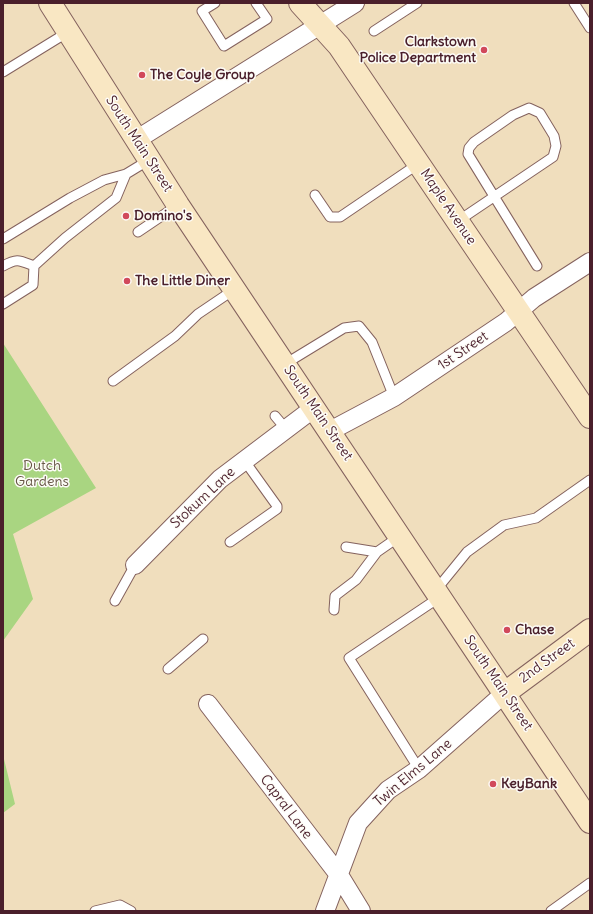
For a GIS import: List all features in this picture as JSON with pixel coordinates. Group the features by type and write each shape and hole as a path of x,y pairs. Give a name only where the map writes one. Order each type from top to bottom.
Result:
{"street":[{"name":"South Main Street","path":"50,3 178,205 590,822"},
{"name":"Maple Avenue","path":"300,3 339,46 590,417"},
{"path":"136,140 355,3"},
{"name":"1st Street","path":"330,431 394,397 506,322 534,298 590,262"},
{"name":"Stokum Lane","path":"134,565 220,479 244,460 280,422 314,408"},
{"name":"2nd Street","path":"505,693 590,630"},
{"name":"Twin Elms Lane","path":"325,911 358,824 388,790 419,769 505,693"},
{"name":"Capral Lane","path":"208,704 338,875 361,911"}],"lane":[{"path":"215,3 202,11 224,46 267,19 256,3"},
{"path":"374,31 417,3"},
{"path":"574,3 590,28"},
{"path":"3,72 68,32"},
{"path":"458,221 495,196 553,157 556,146 554,136 540,113 529,108 512,115 474,142 469,148 468,154 495,196 537,266"},
{"path":"3,239 70,198 104,180 126,174 149,160"},
{"path":"315,196 330,217 340,217 419,164"},
{"path":"3,304 33,286 34,266 65,238 116,198 126,174"},
{"path":"138,232 178,205"},
{"path":"3,266 13,260 18,260 34,266"},
{"path":"113,381 175,336 198,314 234,289"},
{"path":"285,364 344,328 359,326 372,342 394,397"},
{"path":"230,542 277,508 244,460"},
{"path":"419,769 350,658 438,594 467,552 504,525 536,518 590,480"},
{"path":"334,610 335,596 356,580 377,552 400,536"},
{"path":"346,547 377,552"},
{"path":"115,601 134,565"},
{"path":"168,669 203,639"},
{"path":"550,911 590,883"},
{"path":"95,911 120,905 131,911"}],"green space":[{"name":"Dutch Gardens","path":"3,343 96,488 13,534 33,599 3,641"},
{"path":"3,755 15,804 3,813"}],"place":[{"name":"Clarkstown Police Department","path":"484,50"},
{"name":"The Coyle Group","path":"142,75"},
{"name":"Domino's","path":"126,216"},
{"name":"The Little Diner","path":"127,281"},
{"name":"Chase","path":"507,630"},
{"name":"KeyBank","path":"493,784"}]}
